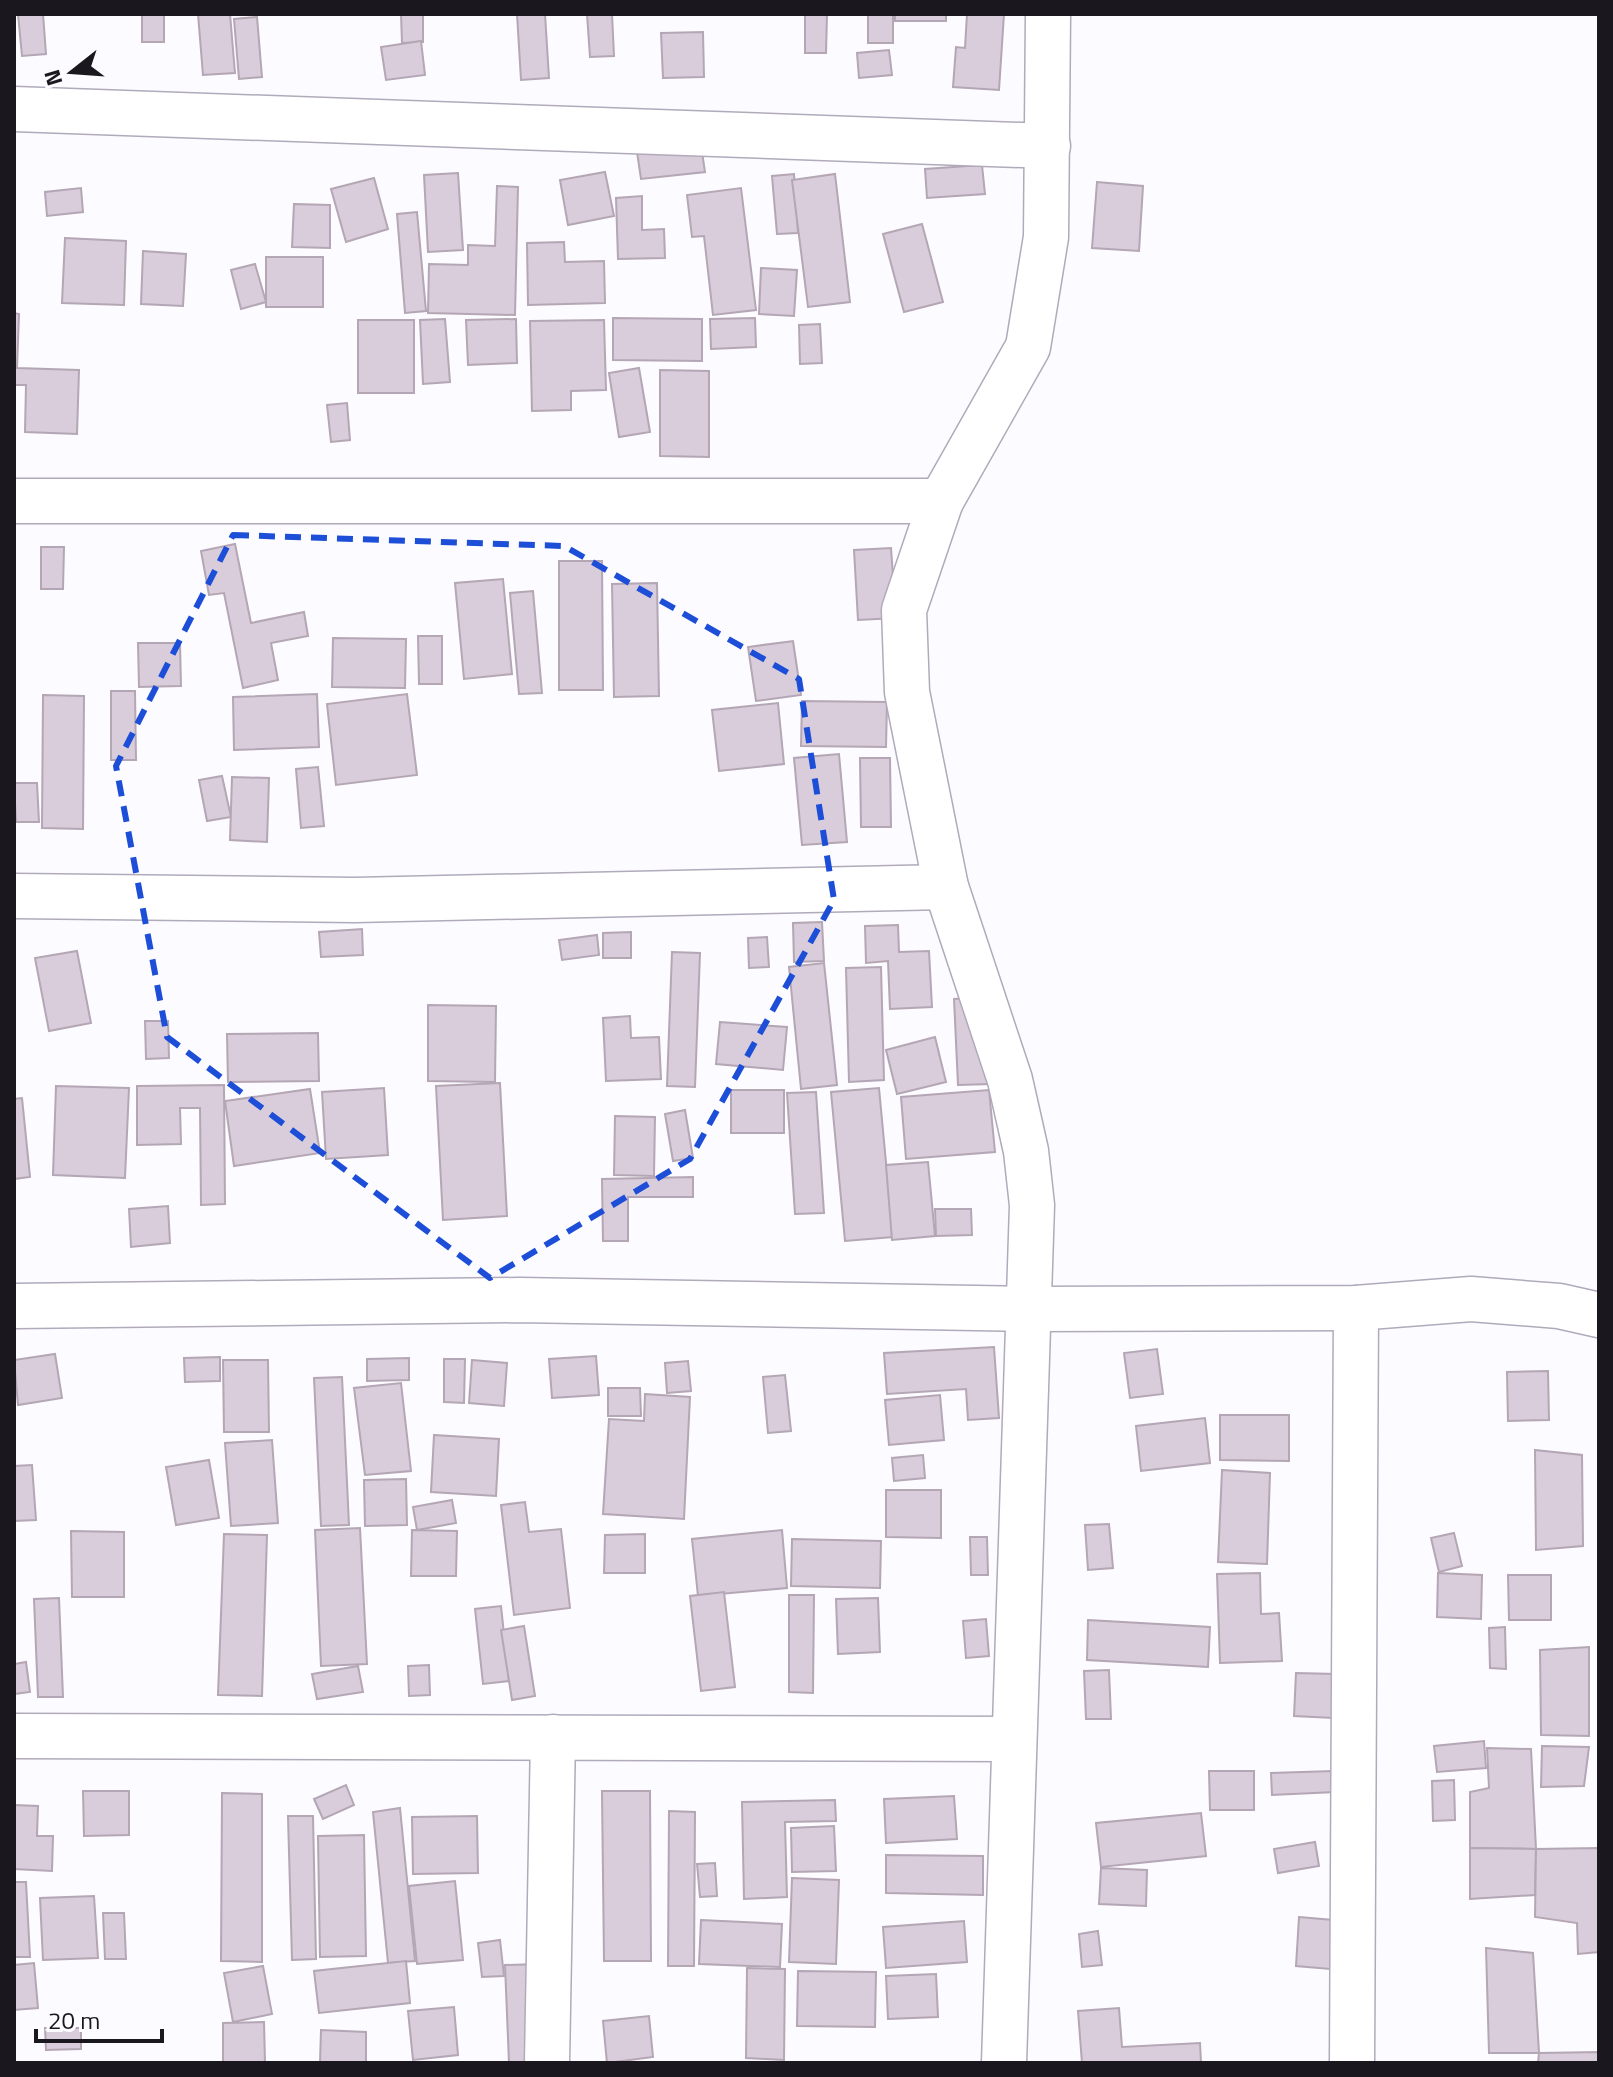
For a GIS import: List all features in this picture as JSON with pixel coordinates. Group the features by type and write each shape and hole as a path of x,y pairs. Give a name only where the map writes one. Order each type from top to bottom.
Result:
{"street":[{"path":"1004,2063 1032,1205 1026,1151 1010,1080 946,887 907,692 904,610 941,501 1028,347 1046,237 1048,14"},
{"path":"14,109 1048,146"},
{"path":"14,501 941,501"},
{"path":"14,896 355,900 946,887"},
{"path":"14,1306 519,1300 1029,1309 1356,1308 1471,1299 1559,1306 1599,1315"},
{"path":"1352,2063 1356,1308"},
{"path":"14,1736 1014,1739"},
{"path":"547,2063 553,1737"}],"highlighted area":[{"path":"233,535 564,546 799,679 834,900 690,1159 490,1278 167,1037 116,766"}],"building":[{"path":"18,14 43,14 46,54 22,56"},
{"path":"142,14 164,14 164,42 142,42"},
{"path":"198,14 230,14 235,73 203,75"},
{"path":"401,14 423,14 423,42 402,43"},
{"path":"517,14 545,14 549,78 521,80"},
{"path":"587,14 612,14 614,56 590,57"},
{"path":"805,14 827,14 826,53 805,53"},
{"path":"868,14 893,14 893,43 868,43"},
{"path":"895,14 946,14 946,21 895,21"},
{"path":"967,14 1004,14 999,90 953,87 956,47 965,48"},
{"path":"257,17 262,77 239,79 234,19"},
{"path":"703,32 704,77 663,78 661,33"},
{"path":"421,41 425,75 386,80 381,47"},
{"path":"889,50 892,75 859,78 857,53"},
{"path":"701,145 705,172 641,179 637,152"},
{"path":"982,165 985,194 927,198 925,169"},
{"path":"605,172 614,216 568,225 560,180"},
{"path":"458,173 463,250 428,252 424,175"},
{"path":"794,174 798,233 777,234 772,176"},
{"path":"835,174 850,302 808,307 792,180"},
{"path":"374,178 388,229 346,242 331,189"},
{"path":"1097,182 1143,186 1139,251 1092,248"},
{"path":"497,186 518,187 515,315 428,313 429,264 468,265 468,245 495,246"},
{"path":"81,188 83,212 47,216 45,192"},
{"path":"741,188 756,310 713,315 704,236 692,237 687,195"},
{"path":"642,196 642,230 664,229 665,258 618,259 616,198"},
{"path":"294,204 330,205 330,248 292,247"},
{"path":"417,212 426,311 405,313 397,214"},
{"path":"922,224 943,302 904,312 883,234"},
{"path":"65,238 126,241 124,305 62,303"},
{"path":"564,242 565,262 604,261 605,303 528,305 527,243"},
{"path":"143,251 186,254 183,306 141,304"},
{"path":"266,257 323,257 323,307 266,307"},
{"path":"255,264 266,302 241,309 231,270"},
{"path":"761,268 797,270 794,316 759,314"},
{"path":"14,313 19,314 17,368 79,370 77,434 25,432 26,385 14,385"},
{"path":"613,318 702,319 702,361 613,360"},
{"path":"755,318 756,347 711,349 710,319"},
{"path":"445,319 450,382 423,384 420,320"},
{"path":"516,319 517,363 468,365 466,320"},
{"path":"358,320 414,320 414,393 358,393"},
{"path":"604,320 606,390 571,391 571,410 532,411 530,321"},
{"path":"820,324 822,363 800,364 799,325"},
{"path":"639,368 650,432 619,437 609,373"},
{"path":"660,370 709,371 709,457 660,456"},
{"path":"347,403 350,440 331,442 327,405"},
{"path":"235,544 251,623 304,612 308,636 271,643 278,680 243,688 224,593 209,595 201,551"},
{"path":"41,547 64,547 63,589 41,589"},
{"path":"891,548 896,618 858,620 854,550"},
{"path":"559,561 602,561 603,690 559,690"},
{"path":"503,579 512,674 464,679 455,583"},
{"path":"657,583 659,696 614,697 612,584"},
{"path":"533,591 542,693 519,694 510,593"},
{"path":"418,636 442,636 442,684 419,684"},
{"path":"333,638 406,639 405,688 332,687"},
{"path":"793,641 801,695 756,701 748,647"},
{"path":"138,643 180,643 181,686 139,687"},
{"path":"111,691 135,691 136,760 111,760"},
{"path":"317,694 319,747 234,750 233,697"},
{"path":"407,694 417,775 336,785 327,704"},
{"path":"43,695 84,696 83,829 42,828"},
{"path":"802,701 887,702 886,747 801,746"},
{"path":"778,703 784,764 719,771 712,710"},
{"path":"839,754 847,842 802,845 794,758"},
{"path":"860,758 890,758 891,827 861,827"},
{"path":"318,767 324,826 301,828 296,769"},
{"path":"222,776 231,817 207,821 199,780"},
{"path":"232,777 269,778 267,842 230,840"},
{"path":"14,783 37,783 39,822 16,822"},
{"path":"822,922 824,961 794,962 793,923"},
{"path":"898,925 899,952 929,951 932,1007 890,1009 888,961 866,963 865,926"},
{"path":"362,929 363,955 321,957 319,932"},
{"path":"631,932 631,958 603,958 603,933"},
{"path":"597,935 599,955 562,960 559,940"},
{"path":"767,937 769,967 749,968 748,938"},
{"path":"77,951 91,1023 49,1031 35,958"},
{"path":"672,952 700,953 695,1087 667,1086"},
{"path":"824,963 837,1085 801,1089 789,967"},
{"path":"881,967 884,1080 849,1082 846,968"},
{"path":"987,997 991,1084 958,1085 954,999"},
{"path":"428,1005 496,1006 495,1082 428,1081"},
{"path":"630,1016 631,1038 659,1037 661,1079 606,1081 603,1018"},
{"path":"145,1021 168,1021 169,1058 146,1059"},
{"path":"720,1022 787,1027 783,1070 716,1064"},
{"path":"318,1033 319,1081 228,1082 227,1034"},
{"path":"935,1037 946,1082 897,1094 886,1050"},
{"path":"500,1083 507,1216 443,1220 436,1086"},
{"path":"224,1085 225,1204 201,1205 200,1108 180,1108 181,1144 137,1145 137,1086"},
{"path":"56,1086 129,1088 125,1178 53,1175"},
{"path":"384,1088 388,1155 326,1159 322,1092"},
{"path":"879,1088 893,1237 845,1241 831,1092"},
{"path":"310,1089 320,1153 234,1166 225,1101"},
{"path":"731,1090 784,1090 784,1133 731,1133"},
{"path":"989,1090 995,1152 906,1159 901,1097"},
{"path":"816,1092 824,1213 795,1214 787,1093"},
{"path":"22,1098 30,1177 14,1179 14,1099"},
{"path":"685,1110 693,1158 673,1161 665,1114"},
{"path":"615,1116 655,1117 654,1176 614,1175"},
{"path":"928,1162 935,1236 892,1240 886,1165"},
{"path":"693,1177 693,1197 628,1197 628,1241 603,1241 602,1179"},
{"path":"168,1206 170,1243 131,1247 129,1209"},
{"path":"935,1209 971,1209 972,1235 936,1236"},
{"path":"994,1347 999,1418 968,1420 966,1389 887,1394 884,1353"},
{"path":"1157,1349 1163,1394 1130,1398 1124,1353"},
{"path":"55,1354 62,1398 18,1405 14,1360"},
{"path":"596,1356 599,1395 552,1398 549,1359"},
{"path":"220,1357 220,1381 185,1382 184,1358"},
{"path":"409,1358 409,1380 367,1381 367,1359"},
{"path":"444,1359 465,1359 464,1403 444,1402"},
{"path":"223,1360 268,1360 269,1432 224,1432"},
{"path":"472,1360 507,1363 504,1406 469,1403"},
{"path":"688,1361 691,1391 667,1393 665,1363"},
{"path":"1548,1371 1549,1420 1508,1421 1507,1372"},
{"path":"785,1375 791,1431 768,1433 763,1377"},
{"path":"342,1377 349,1525 321,1526 314,1378"},
{"path":"401,1383 411,1471 365,1475 354,1388"},
{"path":"608,1388 640,1388 641,1416 608,1416"},
{"path":"645,1394 690,1397 684,1519 603,1514 609,1419 644,1421"},
{"path":"940,1395 944,1440 889,1445 885,1400"},
{"path":"1220,1415 1289,1415 1289,1461 1220,1460"},
{"path":"1205,1418 1210,1463 1141,1471 1136,1426"},
{"path":"434,1435 499,1439 496,1496 431,1492"},
{"path":"272,1440 278,1523 231,1526 225,1443"},
{"path":"1535,1450 1582,1455 1583,1546 1536,1550"},
{"path":"923,1455 925,1478 894,1481 892,1458"},
{"path":"209,1460 219,1518 176,1525 166,1467"},
{"path":"32,1465 36,1520 14,1521 14,1466"},
{"path":"1222,1470 1270,1473 1267,1564 1218,1562"},
{"path":"406,1479 407,1525 365,1526 364,1480"},
{"path":"886,1490 941,1490 941,1538 886,1537"},
{"path":"452,1500 456,1523 417,1530 413,1507"},
{"path":"525,1502 529,1532 561,1529 570,1608 514,1615 501,1505"},
{"path":"1109,1524 1113,1568 1088,1570 1085,1525"},
{"path":"360,1528 367,1664 321,1666 315,1530"},
{"path":"412,1530 457,1531 456,1576 411,1576"},
{"path":"782,1530 787,1588 698,1596 692,1539"},
{"path":"71,1531 124,1532 124,1597 72,1597"},
{"path":"1454,1533 1462,1566 1439,1572 1431,1538"},
{"path":"224,1534 267,1535 262,1696 218,1695"},
{"path":"645,1534 645,1573 604,1573 605,1535"},
{"path":"970,1537 987,1537 988,1575 971,1575"},
{"path":"792,1539 881,1541 880,1588 791,1586"},
{"path":"1260,1573 1261,1614 1279,1613 1282,1661 1220,1663 1217,1574"},
{"path":"1438,1573 1482,1575 1481,1619 1437,1617"},
{"path":"1508,1575 1551,1575 1551,1620 1509,1620"},
{"path":"724,1592 735,1687 701,1691 690,1596"},
{"path":"789,1595 814,1595 813,1693 789,1692"},
{"path":"59,1598 63,1697 38,1697 34,1599"},
{"path":"878,1598 880,1652 838,1654 836,1599"},
{"path":"501,1606 509,1681 483,1684 475,1609"},
{"path":"986,1619 989,1656 966,1658 963,1621"},
{"path":"1088,1620 1210,1627 1208,1667 1087,1660"},
{"path":"524,1626 535,1696 512,1700 501,1630"},
{"path":"1505,1627 1506,1669 1490,1668 1489,1628"},
{"path":"1589,1647 1589,1736 1541,1735 1540,1650"},
{"path":"26,1662 30,1692 14,1694 14,1664"},
{"path":"429,1665 430,1695 409,1696 408,1666"},
{"path":"358,1666 363,1692 317,1699 312,1674"},
{"path":"1109,1670 1111,1719 1086,1719 1084,1671"},
{"path":"1296,1673 1336,1674 1333,1718 1294,1716"},
{"path":"1484,1741 1486,1768 1437,1772 1434,1746"},
{"path":"1542,1746 1589,1747 1584,1786 1541,1787"},
{"path":"1487,1748 1531,1749 1536,1849 1470,1848 1470,1792 1489,1788"},
{"path":"1209,1771 1254,1771 1254,1810 1210,1810"},
{"path":"1333,1771 1335,1792 1272,1795 1271,1773"},
{"path":"1454,1780 1455,1820 1433,1821 1432,1781"},
{"path":"346,1785 354,1805 323,1819 314,1799"},
{"path":"83,1791 129,1791 129,1835 84,1836"},
{"path":"602,1791 650,1791 651,1961 604,1961"},
{"path":"222,1793 262,1794 262,1962 221,1961"},
{"path":"954,1796 957,1839 886,1843 884,1799"},
{"path":"835,1800 836,1821 785,1822 787,1897 744,1899 742,1802"},
{"path":"14,1805 38,1806 37,1836 53,1836 52,1871 14,1869"},
{"path":"400,1808 415,1961 388,1963 373,1812"},
{"path":"669,1811 695,1812 694,1966 668,1966"},
{"path":"1201,1813 1206,1856 1101,1867 1096,1823"},
{"path":"288,1816 313,1816 316,1959 292,1960"},
{"path":"477,1816 478,1873 413,1874 412,1817"},
{"path":"834,1826 836,1871 792,1872 791,1828"},
{"path":"364,1835 366,1956 320,1957 318,1836"},
{"path":"1315,1842 1319,1866 1278,1873 1274,1849"},
{"path":"1470,1848 1536,1849 1535,1895 1470,1899"},
{"path":"1599,1848 1599,1952 1578,1954 1577,1923 1535,1917 1536,1849"},
{"path":"886,1855 983,1856 983,1895 886,1893"},
{"path":"715,1863 717,1896 700,1897 697,1864"},
{"path":"1101,1868 1147,1870 1146,1906 1099,1904"},
{"path":"792,1878 839,1880 836,1964 789,1962"},
{"path":"455,1881 463,1960 417,1964 409,1886"},
{"path":"14,1882 26,1882 30,1957 14,1957"},
{"path":"94,1896 98,1958 43,1960 40,1898"},
{"path":"103,1913 124,1913 126,1959 105,1959"},
{"path":"1299,1917 1333,1920 1330,1969 1296,1966"},
{"path":"701,1920 782,1924 780,1967 699,1964"},
{"path":"964,1921 967,1962 886,1968 883,1927"},
{"path":"1098,1931 1102,1965 1082,1967 1079,1934"},
{"path":"500,1940 504,1976 482,1977 478,1943"},
{"path":"1486,1948 1533,1953 1539,2053 1489,2053"},
{"path":"406,1961 410,2003 319,2013 314,1971"},
{"path":"34,1963 38,2008 14,2010 14,1965"},
{"path":"539,1964 543,2063 509,2063 505,1965"},
{"path":"263,1966 272,2014 233,2022 224,1973"},
{"path":"747,1968 785,1969 784,2060 746,2058"},
{"path":"798,1971 876,1972 875,2027 797,2026"},
{"path":"936,1974 938,2017 888,2019 886,1976"},
{"path":"454,2007 458,2055 413,2060 408,2011"},
{"path":"1119,2008 1122,2047 1200,2043 1201,2062 1082,2063 1078,2011"},
{"path":"649,2016 653,2057 607,2063 603,2021"},
{"path":"264,2022 265,2063 223,2063 223,2023"},
{"path":"45,2028 81,2028 81,2049 46,2050"},
{"path":"321,2030 366,2032 366,2063 320,2063"},
{"path":"1599,2052 1599,2063 1538,2063 1539,2053"}]}
